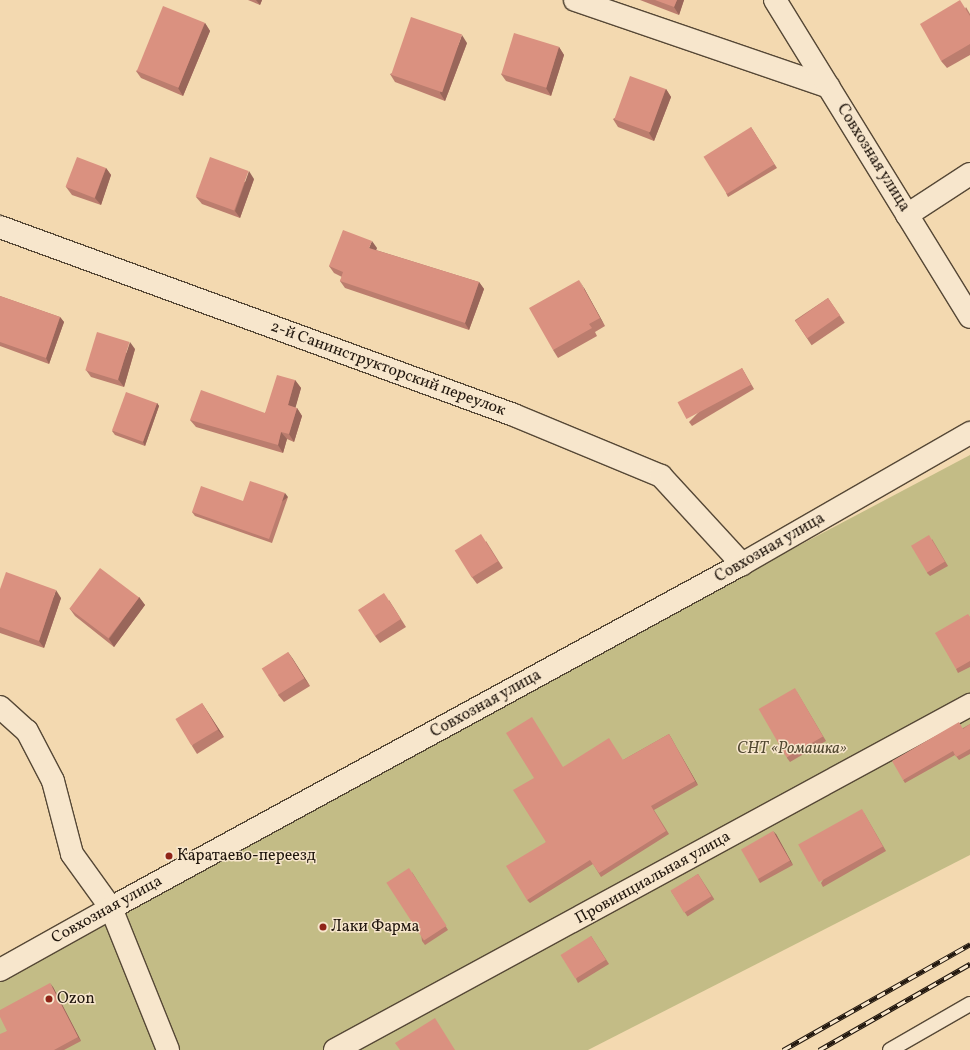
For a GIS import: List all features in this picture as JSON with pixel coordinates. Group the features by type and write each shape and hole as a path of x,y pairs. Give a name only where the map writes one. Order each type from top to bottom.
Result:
{"street":[{"path":"575,0 829,87"},
{"name":"Совхозная улица","path":"775,0 970,317"},
{"path":"907,215 970,174"},
{"name":"2-й Санинструкторский переулок","path":"0,227 514,415 662,476 742,564"},
{"name":"Совхозная улица","path":"0,970 742,564 970,433"},
{"name":"Провинциальная улица","path":"335,1050 970,705"},
{"path":"0,707 27,731 53,781 72,854 111,908 168,1050"}],"lane":[{"path":"890,1050 970,1004"}],"green space":[{"name":"СНТ «Ромашка»","path":"970,455 970,855 588,1050 0,1050 0,977 137,896"}],"building":[{"path":"655,0 677,0 674,7"},
{"path":"960,0 970,16 970,44 941,61 920,24"},
{"path":"163,6 205,23 179,88 137,71"},
{"path":"411,17 462,35 442,92 391,75"},
{"path":"514,33 559,47 546,88 501,74"},
{"path":"630,76 666,89 650,132 614,119"},
{"path":"751,127 774,164 727,194 704,157"},
{"path":"77,157 106,168 94,198 66,187"},
{"path":"210,157 249,171 234,210 196,196"},
{"path":"343,230 372,241 369,248 479,282 465,323 340,281 343,272 329,266"},
{"path":"579,280 600,318 589,324 592,328 553,350 529,308"},
{"path":"0,296 60,317 46,358 0,342"},
{"path":"828,298 840,315 807,338 795,321"},
{"path":"97,332 130,342 118,380 85,370"},
{"path":"742,368 751,385 686,419 678,402"},
{"path":"277,375 295,380 288,405 297,408 289,434 281,432 278,445 190,420 201,390 265,413"},
{"path":"126,392 157,403 143,442 112,431"},
{"path":"250,481 285,493 269,539 192,512 201,486 243,501"},
{"path":"481,534 498,561 472,578 455,550"},
{"path":"929,535 945,562 927,572 911,546"},
{"path":"100,568 139,597 108,638 69,609"},
{"path":"6,572 56,590 39,641 0,627 0,589"},
{"path":"384,593 401,619 375,636 358,610"},
{"path":"968,614 970,617 970,661 956,669 935,633"},
{"path":"288,652 304,678 278,695 262,668"},
{"path":"795,688 823,736 787,757 759,709"},
{"path":"202,703 218,730 191,746 175,719"},
{"path":"532,717 563,767 609,738 623,760 669,734 695,781 651,806 666,831 599,873 590,860 527,900 506,866 546,842 513,790 534,778 506,733"},
{"path":"959,722 963,729 970,724 970,749 956,757 953,751 903,780 892,761"},
{"path":"862,809 883,847 819,882 798,844"},
{"path":"773,831 790,860 758,879 741,850"},
{"path":"409,868 447,926 424,941 386,883"},
{"path":"698,874 711,896 684,913 671,890"},
{"path":"591,936 606,960 575,979 560,955"},
{"path":"50,983 78,1037 54,1050 0,1050 0,1034 7,1031 0,1017 0,1010"},
{"path":"435,1018 455,1050 400,1050 395,1043"}],"railway":[{"path":"783,1050 970,944"},
{"path":"819,1050 970,964"}],"place":[{"name":"Каратаево-переезд","path":"169,856"},
{"name":"Лаки Фарма","path":"323,927"},
{"name":"Ozon","path":"49,999"}]}
